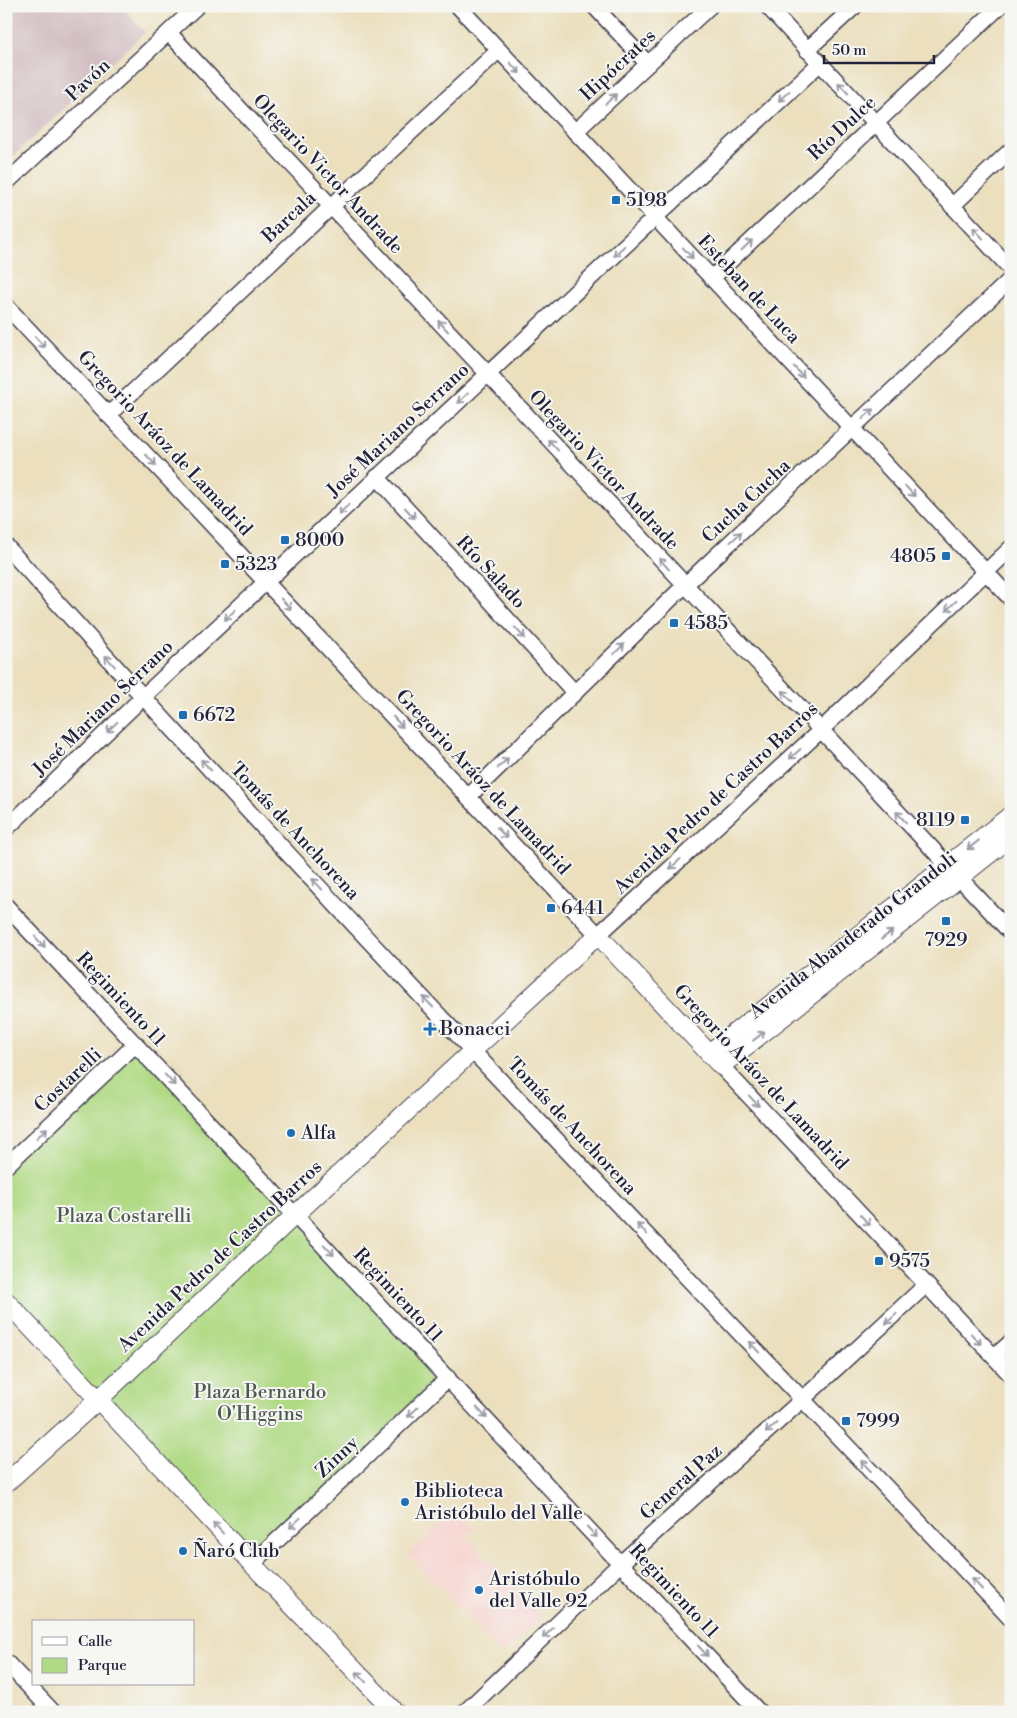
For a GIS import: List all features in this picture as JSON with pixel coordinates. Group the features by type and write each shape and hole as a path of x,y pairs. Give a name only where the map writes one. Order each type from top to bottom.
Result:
{"street":[{"name":"Pavón","path":"6,182 197,6"},
{"name":"Esteban de Luca","path":"458,6 1011,599"},
{"path":"594,6 648,64"},
{"name":"Hipócrates","path":"576,132 710,6"},
{"path":"767,6 1011,269"},
{"path":"807,50 855,6"},
{"name":"Río Dulce","path":"712,278 1000,6"},
{"name":"Olegario Victor Andrade","path":"169,33 684,586 1011,933"},
{"name":"Barcala","path":"108,415 499,50"},
{"name":"José Mariano Serrano","path":"6,829 143,697 820,63"},
{"path":"952,206 1011,150"},
{"name":"Cucha Cucha","path":"468,797 684,586 1011,279"},
{"name":"Gregorio Aráoz de Lamadrid","path":"6,306 1011,1375"},
{"name":"Río Salado","path":"377,477 575,693"},
{"name":"Tomás de Anchorena","path":"6,546 143,697 473,1051 1011,1619"},
{"name":"Avenida Pedro de Castro Barros","path":"6,1483 820,731 1011,548"},
{"name":"Avenida Abanderado Grandoli","path":"953,872 1011,815"},
{"name":"Avenida Abanderado Grandoli","path":"715,1059 953,872 1011,836"},
{"name":"Regimiento 11","path":"6,906 296,1214 759,1712"},
{"name":"Costarelli","path":"6,1166 136,1044"},
{"name":"General Paz","path":"465,1712 621,1563 926,1285"},
{"path":"6,1301 252,1564 395,1712"},
{"path":"994,1358 1011,1342"},
{"name":"Zinny","path":"252,1564 448,1378"},
{"path":"6,1662 53,1712"}],"shaded area":[{"path":"6,6 121,6 145,32 6,163"},
{"name":"Aristóbulo del Valle 92","path":"456,1509 474,1529 467,1536 542,1617 502,1654 408,1554"}],"green space":[{"path":"136,1044 448,1378 252,1564 6,1301 6,1166"}],"place":[{"name":"5198","path":"616,200"},
{"name":"8000","path":"285,540"},
{"name":"4805","path":"946,556"},
{"name":"5323","path":"225,564"},
{"name":"4585","path":"674,623"},
{"name":"6672","path":"183,715"},
{"name":"8119","path":"965,820"},
{"name":"6441","path":"551,908"},
{"name":"7929","path":"946,921"},
{"name":"Bonacci","path":"430,1029"},
{"name":"Alfa","path":"291,1133"},
{"name":"9575","path":"879,1261"},
{"name":"7999","path":"846,1421"},
{"name":"Biblioteca Aristóbulo del Valle","path":"405,1502"},
{"name":"Ñaró Club","path":"183,1551"},
{"name":"Aristóbulo del Valle 92","path":"479,1590"}],"park label":[{"name":"Plaza Costarelli","path":"124,1216"},
{"name":"Plaza Bernardo O'Higgins","path":"260,1403"}]}
